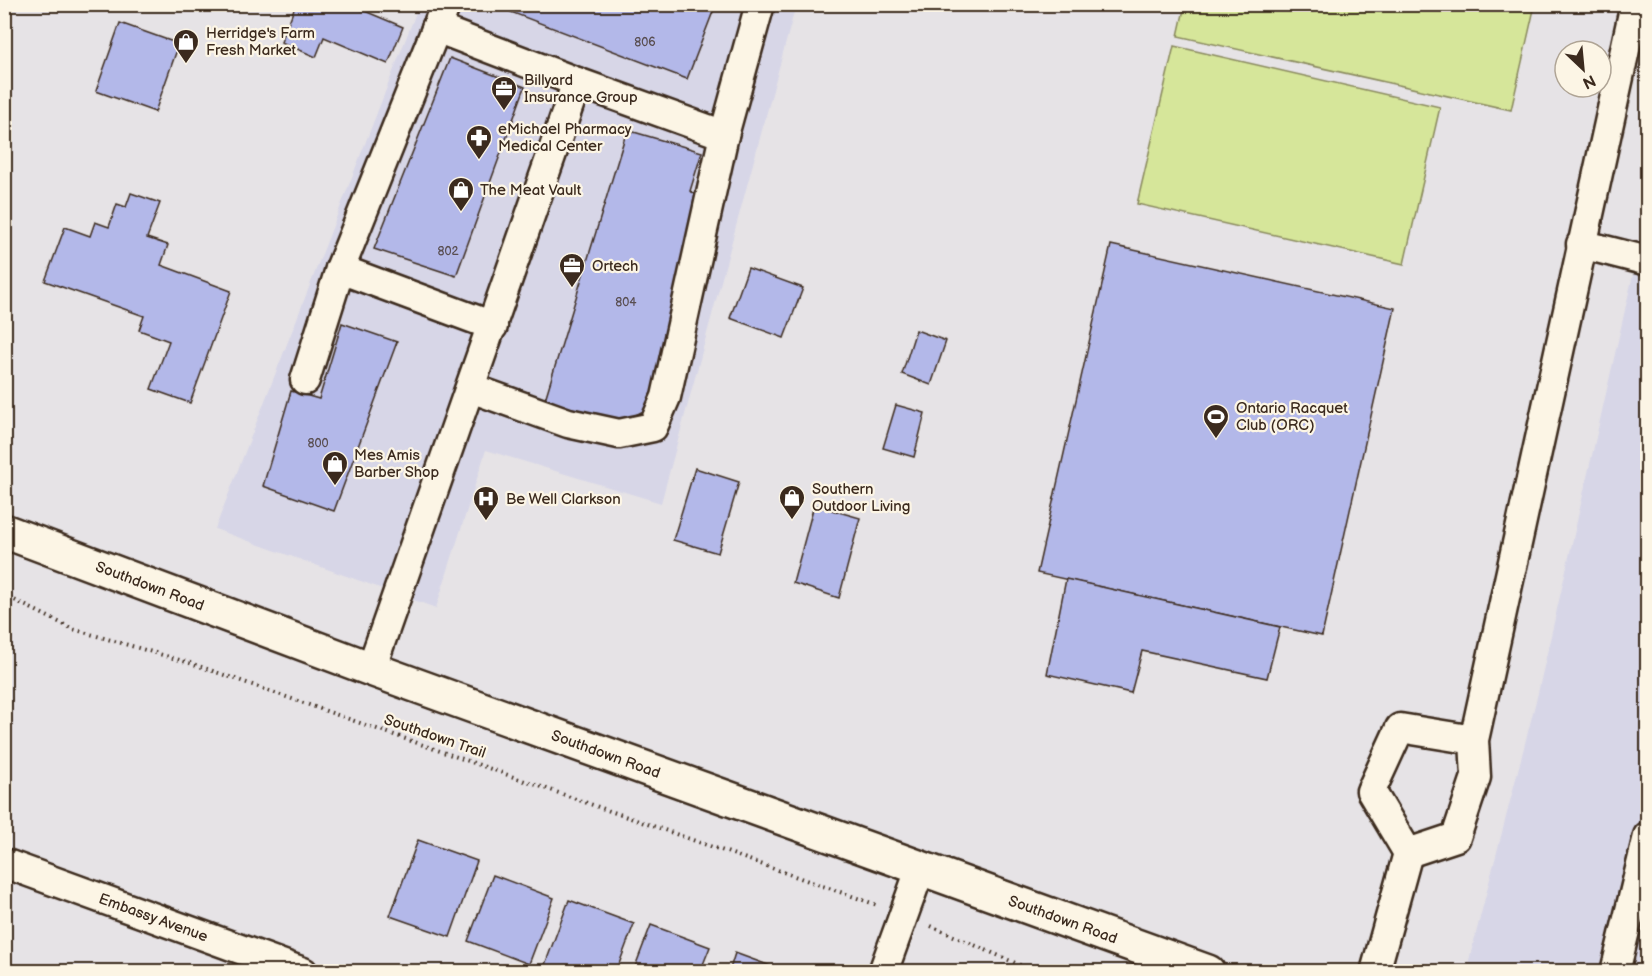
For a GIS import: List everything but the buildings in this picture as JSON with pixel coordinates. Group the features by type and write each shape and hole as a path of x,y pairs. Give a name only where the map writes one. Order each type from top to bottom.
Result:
{"main road":[{"name":"Southdown Road","path":"4,531 371,669 1208,972"}],"street":[{"path":"471,388 568,423 618,434 653,427 666,397 724,135 760,4"},
{"path":"1408,852 1456,837 1476,777 1474,740 1635,4"},
{"path":"305,380 340,269 441,16 577,82 724,135"},
{"path":"371,669 577,82"},
{"path":"1581,244 1647,261"},
{"path":"340,269 493,326"},
{"path":"1375,972 1408,852 1371,791 1400,728 1474,740"},
{"path":"1615,972 1647,836"},
{"name":"Embassy Avenue","path":"4,863 303,972"},
{"path":"883,972 921,867"}],"path":[{"name":"Southdown Trail","path":"4,595 74,629 190,663 859,898"},
{"path":"939,929 1036,972"}],"shaded area":[{"path":"419,5 796,5 661,503 486,450 436,608 215,529"},
{"path":"1647,213 1647,971 1466,972 1538,693"}],"green space":[{"path":"1185,4 1535,5 1511,110 1178,36"},
{"path":"1174,46 1440,107 1404,264 1137,204"}],"place":[{"name":"Herridge's Farm Fresh Market","path":"186,65"},
{"name":"Billyard Insurance Group","path":"504,112"},
{"name":"eMichael Pharmacy Medical Center","path":"479,161"},
{"name":"The Meat Vault","path":"461,213"},
{"name":"Ortech","path":"572,289"},
{"name":"Ontario Racquet Club (ORC)","path":"1216,440"},
{"name":"Mes Amis Barber Shop","path":"335,487"},
{"name":"Southern Outdoor Living","path":"792,521"},
{"name":"Be Well Clarkson","path":"486,522"}]}
